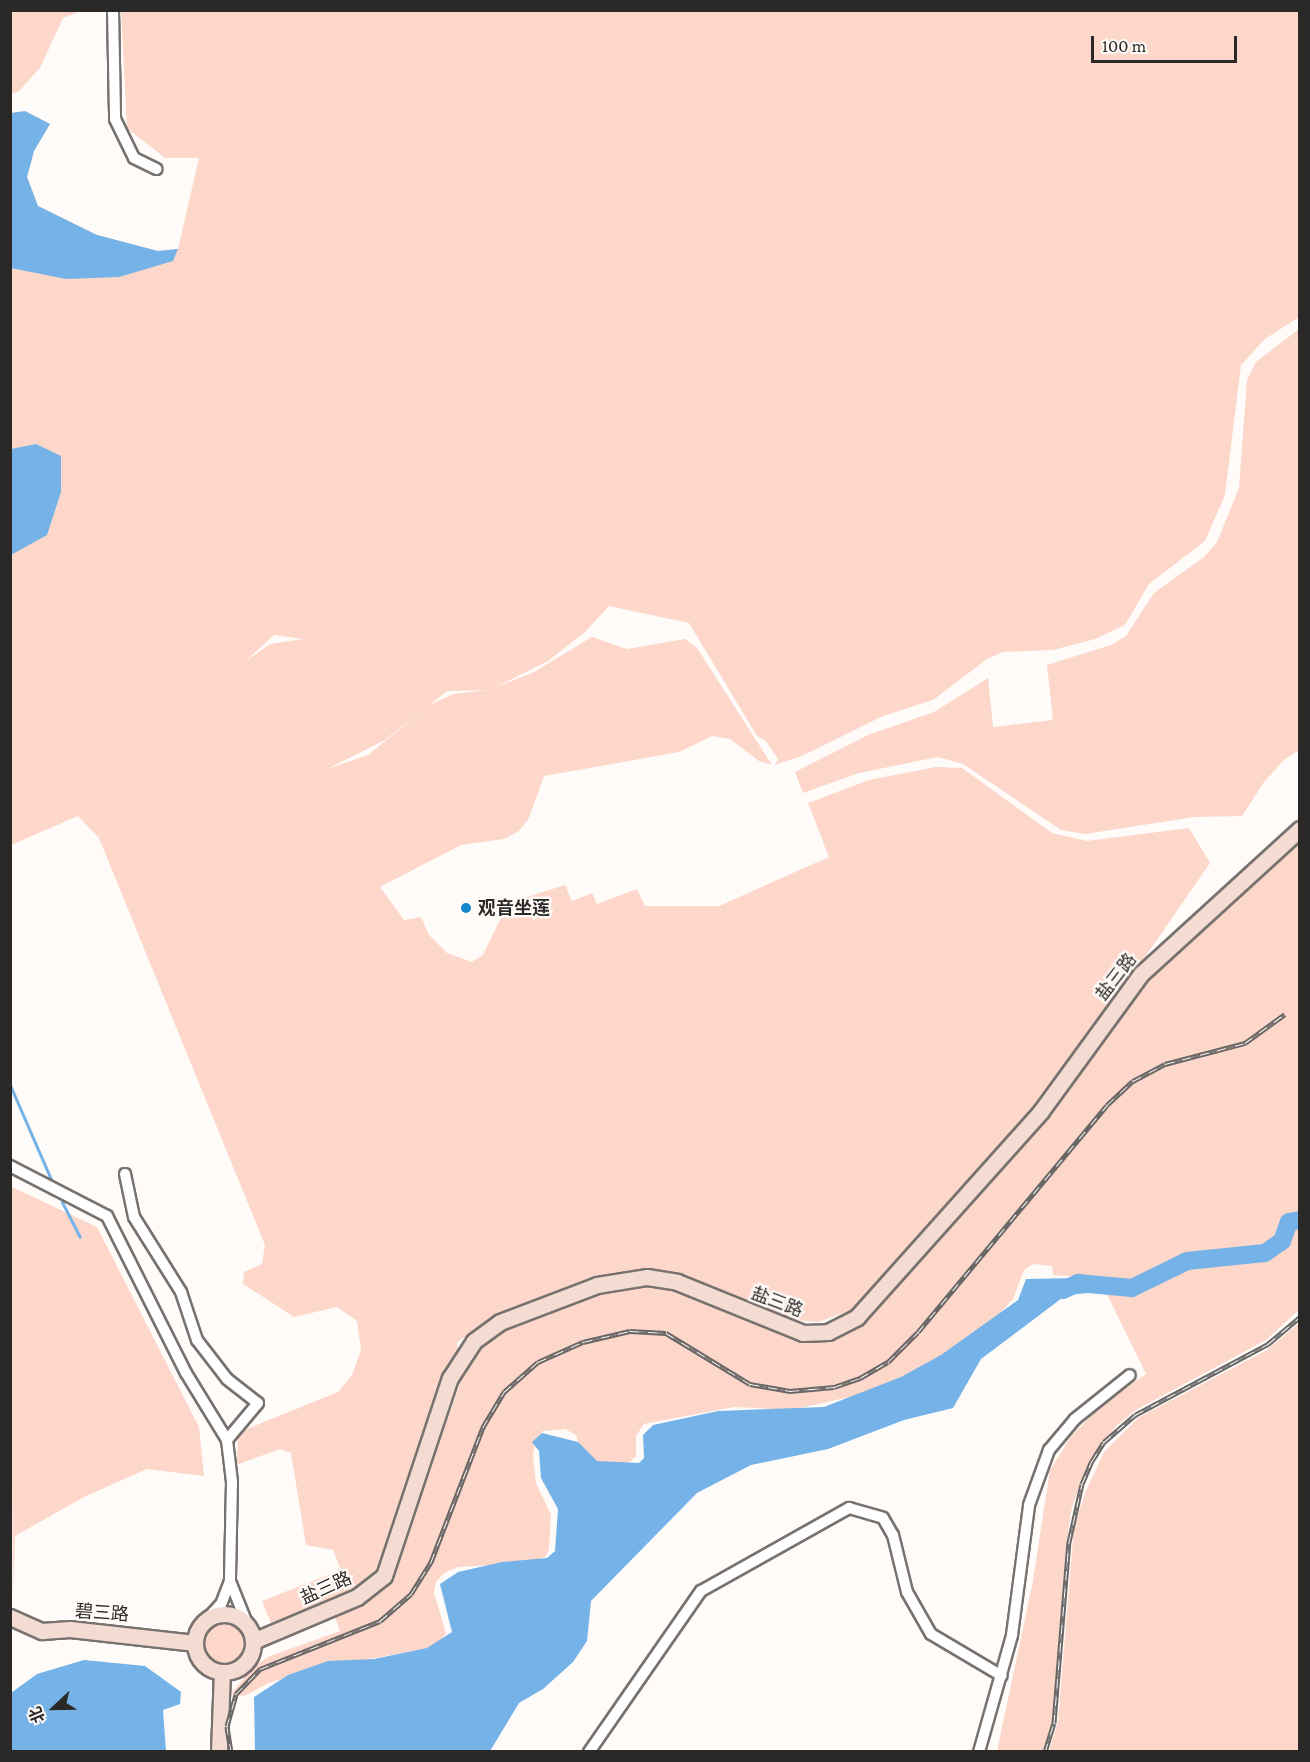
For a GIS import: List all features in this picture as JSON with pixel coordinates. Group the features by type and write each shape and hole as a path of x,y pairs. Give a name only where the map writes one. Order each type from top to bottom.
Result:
{"main road":[{"name":"盐三路","path":"250,1634 357,1597 384,1576 450,1378 474,1341 509,1317 597,1285 647,1277 677,1282 803,1333 828,1332 857,1317 1041,1111 1141,974 1299,829"},
{"path":"229,1614 250,1634 251,1655 242,1666 222,1672 203,1663 195,1643 198,1629 208,1618 229,1614"},
{"name":"碧三路","path":"10,1617 42,1631 70,1629 195,1643"},
{"path":"219,1752 222,1672"}],"street":[{"path":"113,10 115,119 134,158 157,169"},
{"path":"10,1166 107,1216 186,1372 227,1440 232,1482 230,1581 221,1604 208,1618"},
{"path":"125,1174 134,1217 181,1292 197,1340 227,1379 258,1403 227,1440"},
{"path":"979,1752 1012,1635 1029,1505 1049,1450 1075,1419 1130,1375"},
{"path":"589,1752 701,1592 849,1508 883,1518 893,1535 907,1592 931,1634 1002,1676"},
{"path":"230,1581 250,1634"}],"shaded area":[{"path":"11,10 81,11 63,18 40,68 19,91 11,94"},
{"path":"121,11 1299,11 1299,317 1265,339 1241,365 1225,495 1205,541 1149,584 1125,625 1095,639 1053,650 1003,652 987,659 933,700 883,716 802,756 775,765 778,759 766,741 757,736 689,623 609,606 585,632 548,661 494,688 534,672 592,637 627,649 685,639 697,648 772,765 759,761 730,739 712,736 679,752 544,776 529,818 519,831 504,839 461,845 380,887 404,920 421,917 429,935 447,953 472,962 483,955 508,903 565,885 572,901 592,893 597,904 637,889 645,906 719,906 829,857 808,803 869,780 936,767 962,768 1052,833 1087,841 1189,828 1210,863 1076,1057 1012,1139 855,1309 818,1322 796,1320 705,1284 668,1273 638,1270 608,1274 504,1312 457,1342 458,1354 380,1570 344,1594 272,1626 262,1601 341,1570 333,1550 306,1545 291,1453 280,1449 236,1465 239,1432 338,1392 352,1375 361,1350 357,1321 337,1307 294,1317 243,1284 244,1272 262,1264 265,1245 99,838 78,816 11,845 11,113 25,111 50,124 34,151 27,177 38,206 97,235 158,251 178,249 199,158 165,158 127,128","holes":["274,635 303,639 270,644 246,661","487,690 453,694 430,705 447,691","427,707 368,755 327,769 385,740"]},
{"path":"1299,329 1299,750 1284,760 1264,782 1242,816 1194,817 1085,834 1061,830 963,764 938,757 859,773 803,793 795,772 868,735 934,712 988,678 993,727 1053,720 1047,665 1111,645 1126,636 1154,593 1204,557 1217,542 1239,488 1247,380 1256,362"},
{"path":"1299,842 1299,1310 1266,1340 1136,1410 1116,1426 1084,1474 1072,1507 1066,1544 1052,1726 1043,1751 997,1751 1033,1581 1050,1470 1072,1435 1102,1405 1146,1374 1099,1278 1053,1275 1052,1266 1033,1264 1024,1270 1013,1299 986,1328 932,1363 863,1394 791,1410 734,1407 644,1424 636,1436 636,1456 629,1463 596,1464 580,1447 576,1435 565,1429 543,1431 535,1442 533,1456 536,1483 551,1515 549,1550 545,1557 528,1563 458,1567 444,1573 436,1582 434,1593 446,1633 436,1647 319,1668 269,1683 244,1696 231,1694 254,1666 270,1656 340,1631 334,1614 373,1596 386,1585 395,1570 465,1369 481,1347 524,1319 591,1297 644,1287 681,1291 794,1335 858,1323 874,1311 1041,1123 1142,979"},
{"path":"10,1186 97,1227 199,1427 204,1476 147,1469 86,1496 15,1536 13,1597"},
{"path":"1299,1323 1299,1751 1049,1751 1058,1721 1074,1527 1085,1493 1104,1452 1138,1418 1267,1350"},
{"path":"224,1623 232,1624 238,1629 243,1635 243,1651 238,1657 232,1662 224,1663 216,1662 210,1657 205,1651 204,1643 205,1635 210,1629 216,1624"}],"water":[{"path":"25,111 50,124 34,151 27,177 38,206 97,235 158,251 178,249 173,261 119,277 66,279 11,268 11,113"},
{"path":"36,444 61,456 61,492 47,535 11,555 11,449"},
{"path":"1077,1278 1100,1292 1066,1295 981,1359 953,1408 904,1420 828,1449 751,1465 697,1493 591,1601 587,1641 573,1662 543,1689 519,1703 490,1751 255,1751 254,1697 288,1675 328,1661 374,1659 427,1648 452,1632 440,1584 458,1572 502,1562 547,1558 555,1551 558,1509 541,1478 539,1451 532,1442 542,1433 578,1442 597,1461 639,1463 644,1458 643,1435 653,1425 718,1411 824,1407 901,1377 941,1355 1018,1300 1026,1279"},
{"path":"84,1660 145,1666 181,1692 180,1704 163,1710 166,1751 11,1751 11,1693 37,1674"}],"waterway":[{"path":"10,1085 53,1184"},
{"path":"62,1202 80,1237"},
{"path":"1063,1290 1078,1283 1132,1288 1187,1261 1265,1253 1282,1241 1289,1222 1300,1220"}],"railway":[{"path":"231,1752 227,1726 236,1694 260,1669 380,1621 411,1594 431,1562 483,1427 504,1392 538,1362 583,1342 630,1331 666,1333 750,1384 790,1391 834,1387 860,1378 888,1362 918,1332 1107,1105 1133,1081 1165,1064 1245,1043 1285,1014"},
{"path":"1045,1752 1054,1723 1069,1542 1082,1484 1092,1461 1104,1442 1135,1415 1268,1344 1300,1317"}],"place":[{"name":"观音坐莲","path":"466,908"}]}
